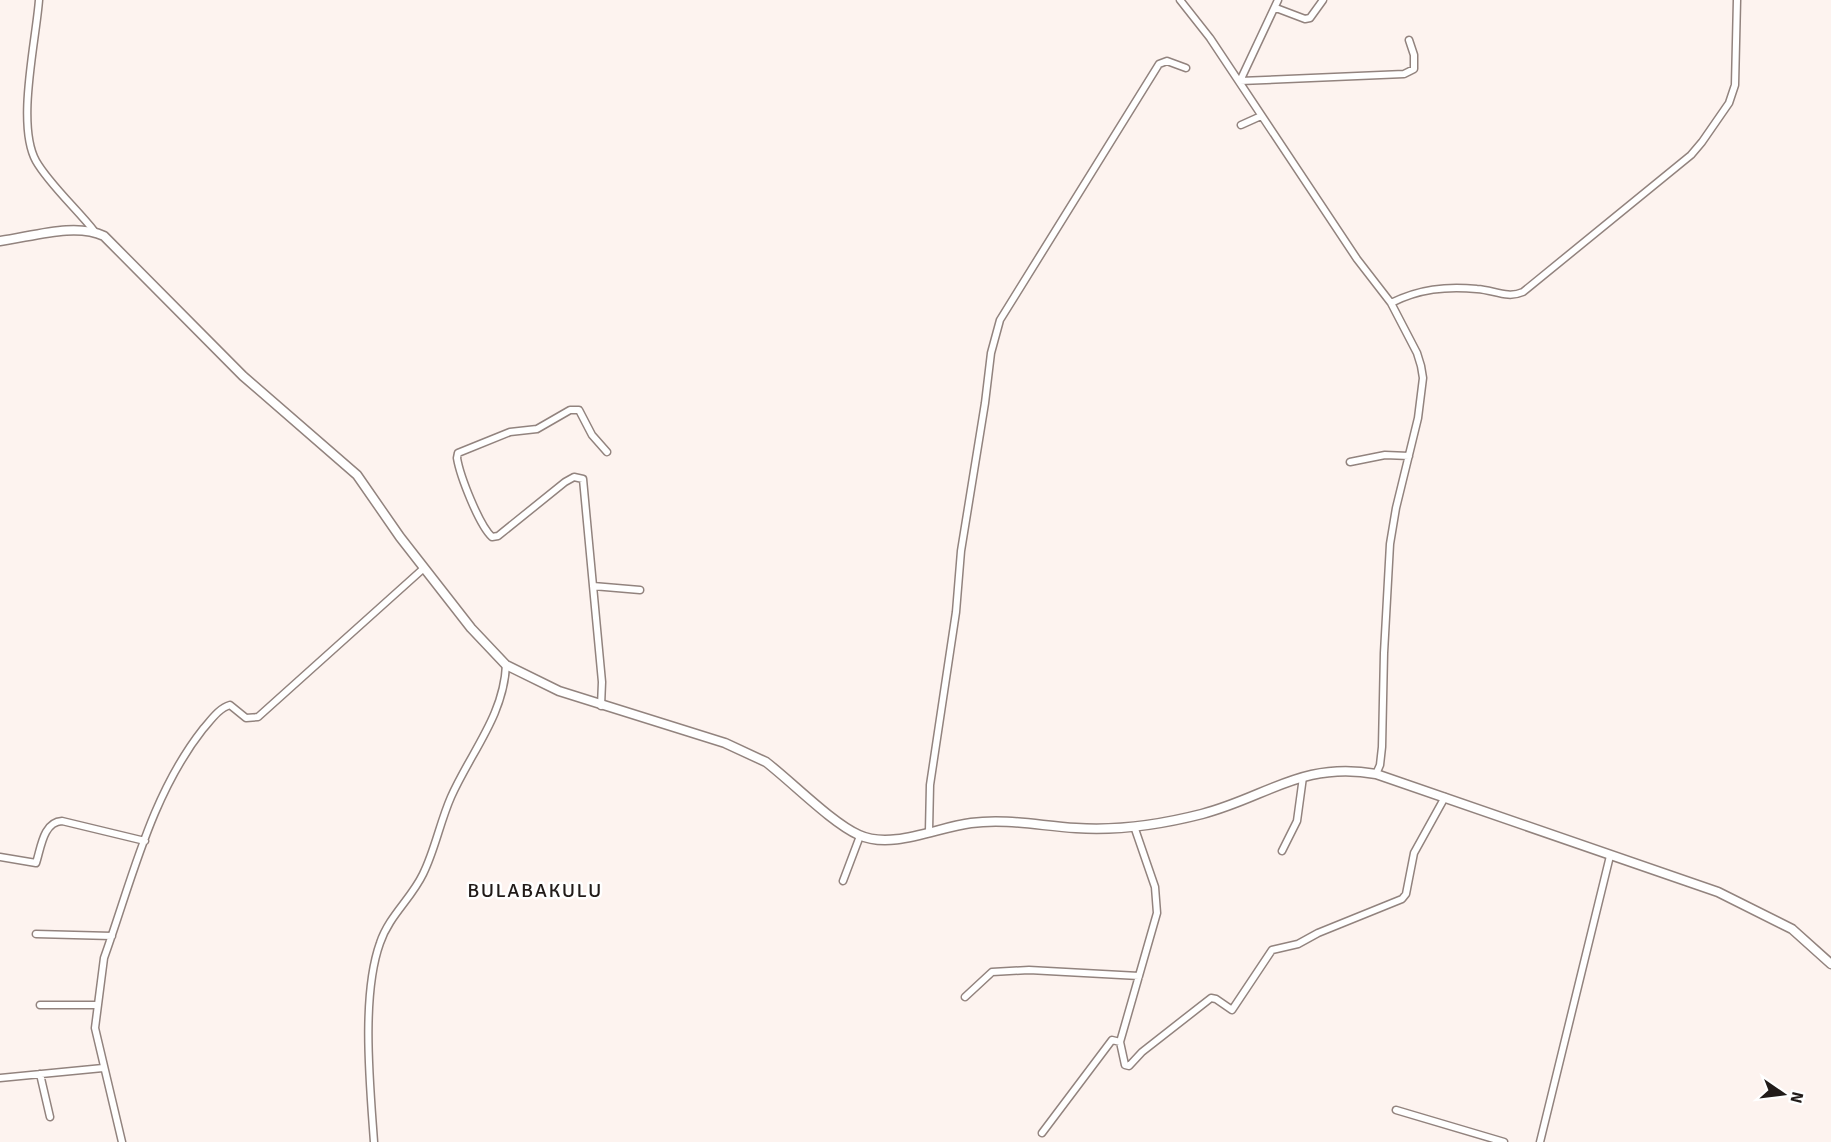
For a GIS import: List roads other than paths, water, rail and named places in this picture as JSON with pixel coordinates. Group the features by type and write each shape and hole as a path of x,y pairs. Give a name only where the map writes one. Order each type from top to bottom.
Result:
{"street":[{"path":"39,0 27,103 32,152 39,166 95,232 110,242 243,376 351,469 471,628 506,664 559,691 601,706 701,734 749,752 766,762 860,836 894,838 989,821 1074,828 1135,829 1220,809 1288,780 1343,770 1376,774 1718,892 1792,929 1831,964"},
{"path":"1180,0 1240,81 1357,259 1391,303 1417,353 1423,378 1418,418 1396,508 1390,544 1382,747 1380,765 1376,774"},
{"path":"1240,81 1278,0"},
{"path":"1276,8 1305,19 1310,18 1323,0"},
{"path":"1391,303 1411,293 1430,289 1479,289 1509,295 1523,292 1691,155 1717,121 1733,92 1737,76 1734,40 1737,0"},
{"path":"1240,81 1404,74 1413,69 1415,62 1409,40"},
{"path":"929,831 930,785 956,612 962,551 991,352 1000,320 1160,64 1167,60 1186,68"},
{"path":"1241,124 1261,116"},
{"path":"0,241 71,231 95,232"},
{"path":"601,706 603,682 583,479 574,477 565,482 498,536 492,537 486,531 475,509 456,458 458,453 510,432 537,429 570,410 579,410 592,435 607,452"},
{"path":"1350,462 1385,455 1409,456"},
{"path":"122,1142 95,1028 104,958 145,841 172,775 214,716 230,705 246,718 258,717 424,568"},
{"path":"593,586 640,590"},
{"path":"374,1142 369,1022 378,946 386,925 423,873 452,796 499,706 505,687 506,664"},
{"path":"1282,852 1297,820 1302,777"},
{"path":"1135,829 1157,899 1152,932 1120,1042 1125,1065 1129,1066 1142,1052 1211,998 1232,1010 1272,950 1298,944 1318,933 1402,899 1406,894 1414,853 1445,797"},
{"path":"0,858 36,863 48,827 54,821 62,820 145,841"},
{"path":"843,881 860,836"},
{"path":"1540,1142 1610,856"},
{"path":"36,934 112,936"},
{"path":"965,997 992,972 1029,970 1139,976"},
{"path":"40,1005 98,1005"},
{"path":"1041,1132 1112,1040 1120,1042"},
{"path":"0,1078 103,1068"},
{"path":"40,1074 50,1117"},
{"path":"1396,1110 1504,1142"}],"district":[{"name":"BULABAKULU","path":"535,890"}]}
